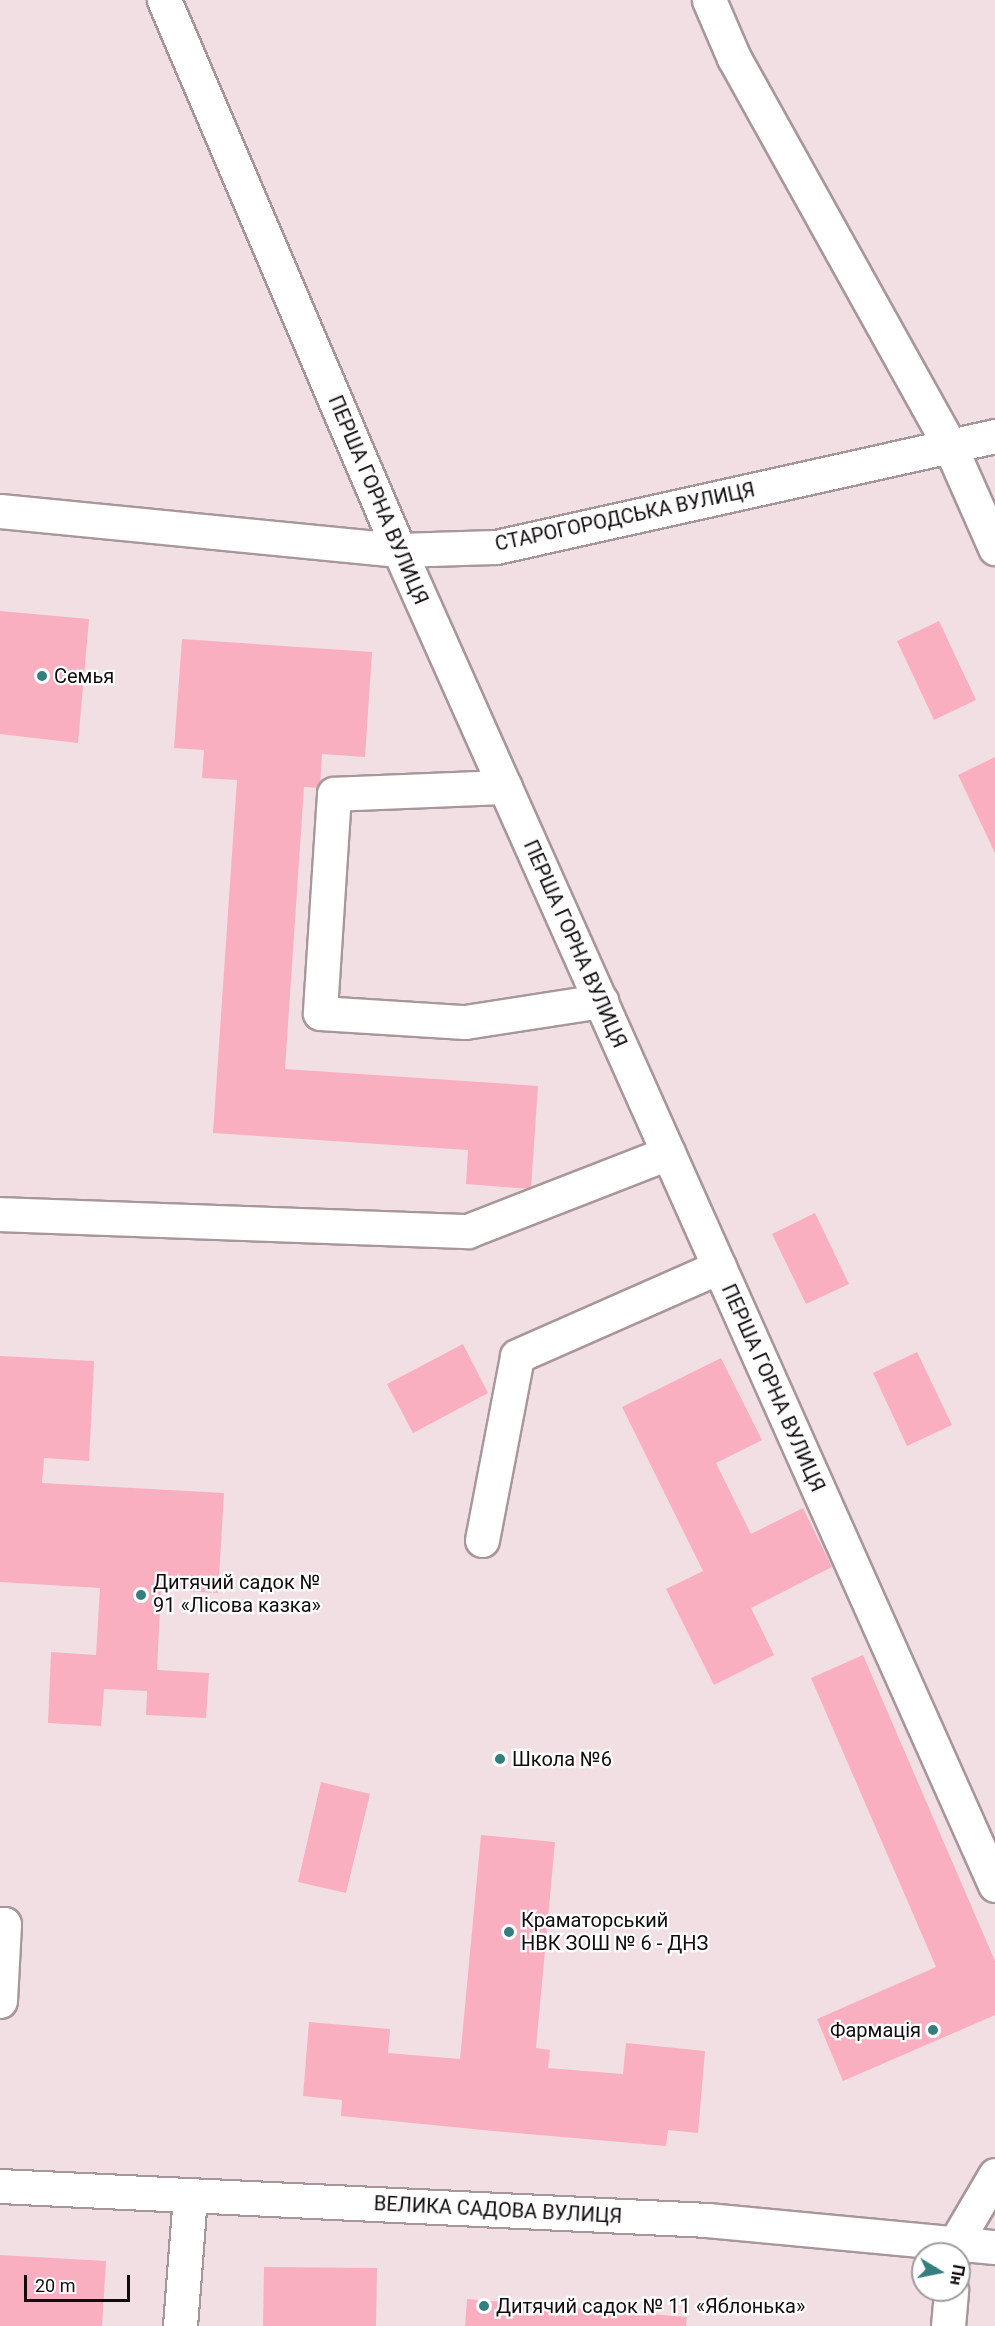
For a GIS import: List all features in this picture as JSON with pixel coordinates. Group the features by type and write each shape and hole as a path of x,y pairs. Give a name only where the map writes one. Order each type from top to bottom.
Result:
{"street":[{"name":"ПЕРША ГОРНА ВУЛИЦЯ","path":"164,0 399,550 995,1885"},
{"path":"710,0 734,58 949,444 995,548"},
{"name":"СТАРОГОРОДСЬКА ВУЛИЦЯ","path":"0,512 399,550 496,547 949,444 995,436"},
{"path":"505,787 334,794 320,1013 465,1022 601,1001"},
{"path":"0,1214 468,1231 668,1153"},
{"path":"482,1540 517,1356 719,1267"},
{"path":"0,1924 4,1924 0,2001"},
{"path":"959,2242 995,2175"},
{"name":"ВЕЛИКА САДОВА ВУЛИЦЯ","path":"0,2186 707,2220 911,2244"},
{"path":"180,2326 190,2195"},
{"name":"ВЕЛИКА САДОВА ВУЛИЦЯ","path":"971,2248 995,2247"},
{"path":"948,2326 950,2302"}],"building":[{"name":"Семья","path":"0,611 89,619 78,743 0,734"},
{"path":"939,621 976,700 934,720 897,641"},
{"path":"182,639 372,652 365,757 322,754 320,788 304,787 285,1069 538,1086 531,1189 466,1184 468,1150 213,1133 237,780 202,778 204,750 174,748"},
{"path":"995,757 995,853 958,775"},
{"path":"815,1213 849,1284 806,1304 772,1234"},
{"path":"463,1344 488,1393 413,1433 387,1384"},
{"path":"917,1352 952,1425 907,1446 873,1373"},
{"name":"Дитячий садок № 91 «Лісова казка»","path":"0,1356 94,1361 89,1461 44,1458 42,1483 224,1493 218,1593 161,1590 157,1670 209,1673 206,1718 146,1715 147,1691 104,1689 101,1726 48,1723 51,1652 96,1655 100,1588 0,1582"},
{"path":"721,1358 762,1440 716,1463 751,1534 803,1508 832,1567 751,1608 774,1655 714,1685 666,1589 703,1571 622,1407"},
{"path":"863,1655 995,1961 995,2015 843,2081 817,2019 936,1967 811,1678"},
{"path":"321,1782 370,1794 346,1893 298,1882"},
{"name":"Краматорський НВК ЗОШ № 6 - ДНЗ","path":"481,1835 555,1842 536,2048 550,2050 548,2068 623,2074 626,2043 705,2051 698,2133 668,2130 666,2146 504,2132 341,2116 342,2100 303,2096 309,2022 390,2029 388,2053 460,2059"},
{"path":"0,2255 106,2261 102,2326 0,2326"},
{"path":"264,2267 377,2268 376,2326 263,2326"},
{"path":"467,2299 687,2317 686,2326 465,2326"}],"place":[{"name":"Семья","path":"42,676"},
{"name":"Дитячий садок № 91 «Лісова казка»","path":"141,1595"},
{"name":"Школа №6","path":"500,1759"},
{"name":"Краматорський НВК ЗОШ № 6 - ДНЗ","path":"509,1932"},
{"name":"Фармація","path":"933,2030"},
{"name":"Дитячий садок № 11 «Яблонька»","path":"484,2306"}]}
